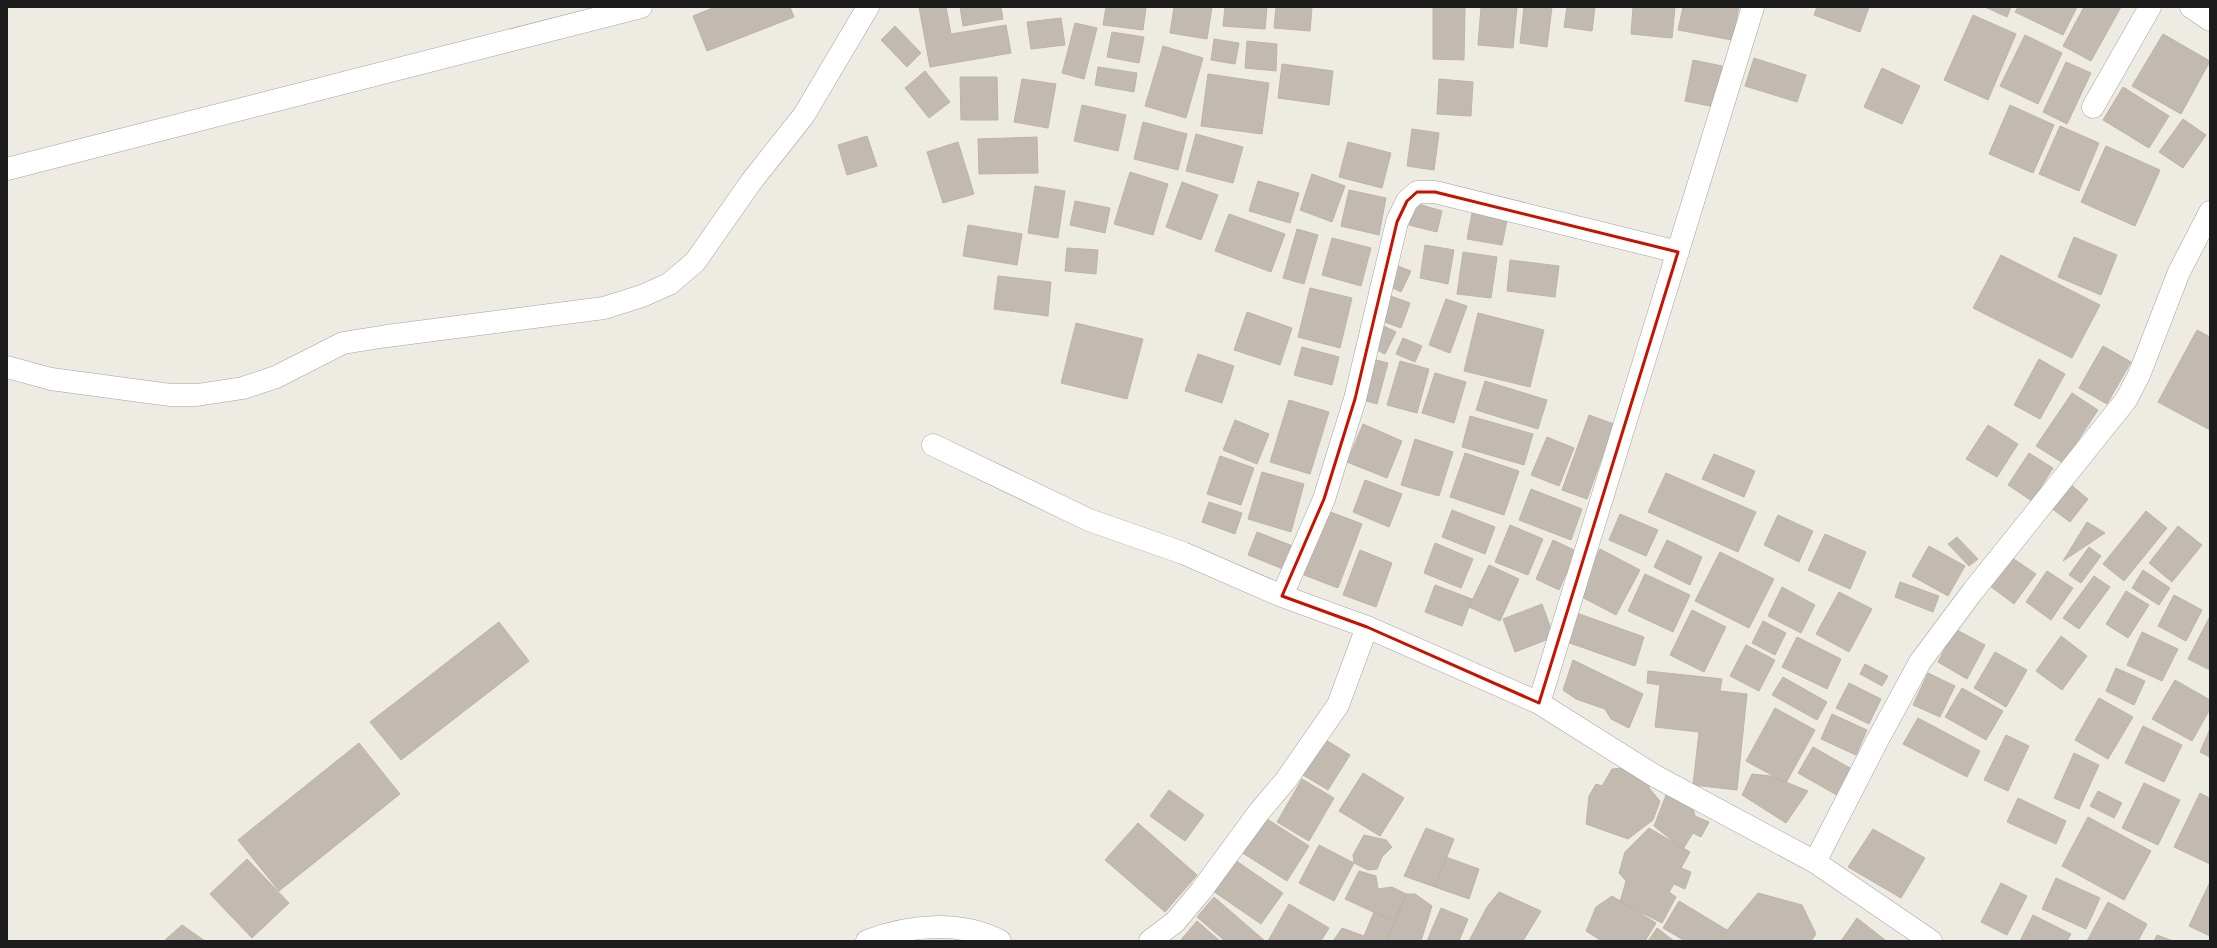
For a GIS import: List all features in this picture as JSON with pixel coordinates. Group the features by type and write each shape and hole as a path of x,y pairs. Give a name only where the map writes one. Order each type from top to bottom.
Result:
{"street":[{"path":"7,169 641,7"},
{"path":"7,367 51,379 170,395 197,395 243,388 276,377 343,343 604,308 642,296 669,284 695,262 751,182 804,115 868,7"},
{"path":"1539,703 1753,7"},
{"path":"2093,108 2150,7"},
{"path":"2191,7 2210,20"},
{"path":"1282,596 1324,499 1353,406 1397,222 1407,201 1416,192 1435,192 1678,252"},
{"path":"1815,862 1876,743 1920,662 1973,591 2126,400 2140,375 2179,272 2210,212"},
{"path":"934,445 1089,520 1183,553 1282,596 1367,627 1539,703 1655,776 1815,862 1931,941"},
{"path":"1150,941 1175,922 1201,891 1259,812 1286,780 1338,705 1367,627"},
{"path":"867,941 926,927 961,928 1000,941"}],"highlighted area":[{"path":"1417,192 1435,192 1678,252 1539,703 1367,627 1282,596 1324,499 1355,399 1397,222 1407,201"}],"building":[{"path":"715,7 790,7 794,17 707,51 693,16"},
{"path":"919,7 946,7 951,34 1006,25 1011,53 930,67"},
{"path":"960,7 1001,7 1003,19 963,26"},
{"path":"1106,7 1146,7 1143,30 1103,25"},
{"path":"1174,7 1212,7 1207,39 1170,33"},
{"path":"1225,7 1267,7 1265,29 1223,26"},
{"path":"1276,7 1312,7 1310,31 1274,28"},
{"path":"1433,7 1465,7 1464,60 1433,59"},
{"path":"1481,7 1517,7 1513,48 1478,45"},
{"path":"1524,7 1552,7 1547,47 1520,43"},
{"path":"1567,7 1595,7 1592,31 1564,27"},
{"path":"1633,7 1675,7 1672,38 1631,34"},
{"path":"1683,7 1739,7 1732,40 1678,30"},
{"path":"1817,7 1869,7 1860,32 1814,15"},
{"path":"1985,7 2011,7 2007,17"},
{"path":"2018,7 2077,7 2063,35 2015,12"},
{"path":"2084,7 2121,7 2091,61 2063,46"},
{"path":"1973,15 2016,34 1988,100 1944,80"},
{"path":"1061,18 1065,45 1031,49 1027,22"},
{"path":"1075,23 1097,28 1084,79 1062,73"},
{"path":"895,26 921,53 907,67 881,40"},
{"path":"1112,32 1144,37 1139,63 1107,57"},
{"path":"2163,34 2210,61 2181,114 2132,86"},
{"path":"2025,35 2062,53 2038,104 2000,86"},
{"path":"1214,39 1239,43 1235,64 1211,60"},
{"path":"1247,41 1277,44 1276,71 1245,68"},
{"path":"1163,46 1203,58 1186,118 1145,106"},
{"path":"1754,58 1806,75 1797,102 1745,86"},
{"path":"1693,60 1722,66 1715,107 1685,101"},
{"path":"2066,62 2091,73 2067,124 2043,112"},
{"path":"1282,64 1333,71 1329,105 1278,98"},
{"path":"1098,67 1137,73 1134,92 1095,85"},
{"path":"1882,68 1920,86 1902,124 1864,107"},
{"path":"925,71 950,102 929,118 905,88"},
{"path":"1208,74 1269,83 1262,134 1201,126"},
{"path":"960,77 997,77 998,120 961,120"},
{"path":"1022,79 1056,84 1048,128 1014,122"},
{"path":"1439,79 1473,82 1471,116 1437,114"},
{"path":"2123,87 2169,116 2149,148 2103,120"},
{"path":"1082,105 1126,115 1118,151 1074,141"},
{"path":"2010,105 2054,125 2033,173 1989,154"},
{"path":"2183,119 2206,135 2183,168 2159,152"},
{"path":"1143,122 1187,134 1178,170 1134,159"},
{"path":"2060,126 2099,143 2079,191 2039,174"},
{"path":"1412,129 1439,133 1434,170 1407,166"},
{"path":"1196,134 1243,147 1233,183 1186,171"},
{"path":"867,136 877,166 847,175 838,145"},
{"path":"1037,137 1038,173 979,174 978,139"},
{"path":"958,142 974,194 943,203 927,152"},
{"path":"1348,142 1391,153 1382,188 1339,177"},
{"path":"2106,146 2160,170 2135,226 2081,202"},
{"path":"1130,172 1168,184 1153,235 1114,224"},
{"path":"1312,174 1345,186 1332,222 1300,210"},
{"path":"1258,181 1299,193 1290,223 1249,211"},
{"path":"1182,182 1218,195 1201,240 1166,227"},
{"path":"1035,186 1065,191 1058,238 1028,233"},
{"path":"1349,190 1386,198 1379,235 1341,226"},
{"path":"1075,201 1110,208 1105,233 1070,225"},
{"path":"1415,203 1442,211 1437,232 1409,225"},
{"path":"1473,208 1508,216 1502,245 1467,239"},
{"path":"1229,214 1285,234 1271,272 1215,251"},
{"path":"968,225 1022,234 1017,265 963,256"},
{"path":"1297,229 1318,235 1304,284 1283,278"},
{"path":"2074,237 2117,255 2101,295 2058,277"},
{"path":"1332,238 1371,248 1361,286 1322,275"},
{"path":"1425,245 1454,250 1448,284 1420,278"},
{"path":"1067,248 1098,250 1096,274 1065,271"},
{"path":"1463,252 1497,257 1491,298 1457,294"},
{"path":"2001,255 2100,305 2072,358 1973,308"},
{"path":"1510,260 1559,266 1555,297 1507,291"},
{"path":"1398,266 1411,271 1401,292 1389,286"},
{"path":"998,276 1051,282 1048,316 994,309"},
{"path":"1310,288 1352,298 1340,348 1298,337"},
{"path":"1388,295 1410,303 1401,328 1379,320"},
{"path":"1446,299 1467,306 1450,353 1429,345"},
{"path":"1247,312 1292,328 1280,365 1234,350"},
{"path":"1478,313 1544,330 1530,387 1464,371"},
{"path":"1076,323 1143,339 1127,399 1061,383"},
{"path":"1384,326 1396,332 1385,354 1373,348"},
{"path":"2197,330 2210,337 2210,430 2158,402"},
{"path":"1403,338 1422,346 1415,362 1396,354"},
{"path":"2103,346 2131,362 2107,404 2079,388"},
{"path":"1302,347 1339,357 1332,385 1294,375"},
{"path":"1198,354 1234,366 1222,403 1185,391"},
{"path":"1369,358 1388,363 1377,404 1359,399"},
{"path":"2039,359 2065,374 2040,419 2014,405"},
{"path":"1400,361 1429,369 1417,413 1387,405"},
{"path":"1435,373 1466,382 1454,423 1422,413"},
{"path":"1485,381 1547,400 1538,429 1476,410"},
{"path":"2072,393 2098,410 2063,463 2036,446"},
{"path":"1289,400 1329,412 1310,474 1270,462"},
{"path":"1589,415 1614,424 1587,499 1562,490"},
{"path":"1470,416 1533,434 1524,465 1462,447"},
{"path":"1235,420 1269,434 1257,464 1223,450"},
{"path":"1363,424 1402,441 1387,478 1347,462"},
{"path":"1988,425 2018,444 1997,477 1966,459"},
{"path":"1547,437 1574,448 1559,486 1531,475"},
{"path":"1415,439 1453,452 1439,496 1401,485"},
{"path":"1465,453 1519,471 1504,515 1450,497"},
{"path":"2029,453 2053,468 2032,501 2008,485"},
{"path":"1714,454 1755,471 1744,497 1702,479"},
{"path":"1220,456 1254,468 1241,505 1207,494"},
{"path":"1262,472 1304,484 1291,532 1248,519"},
{"path":"1666,473 1756,512 1738,552 1648,512"},
{"path":"1365,480 1402,494 1389,527 1353,512"},
{"path":"2070,484 2088,499 2070,522 2051,508"},
{"path":"1531,489 1582,509 1571,540 1519,520"},
{"path":"1209,502 1242,513 1235,534 1202,522"},
{"path":"1452,510 1495,527 1485,554 1442,537"},
{"path":"1328,511 1362,524 1338,588 1304,575"},
{"path":"2146,511 2167,528 2124,581 2103,564"},
{"path":"1620,514 1658,530 1646,556 1609,540"},
{"path":"1778,515 1813,531 1799,562 1764,545"},
{"path":"2087,522 2105,533 2063,561"},
{"path":"1510,525 1543,539 1528,575 1495,562"},
{"path":"2178,526 2202,545 2172,582 2149,563"},
{"path":"1257,532 1298,548 1288,571 1248,555"},
{"path":"1825,534 1866,552 1850,589 1808,570"},
{"path":"1957,537 1978,559 1969,566 1948,544"},
{"path":"1553,540 1576,551 1559,590 1536,579"},
{"path":"1667,540 1702,557 1690,585 1654,567"},
{"path":"1435,543 1473,559 1461,588 1424,573"},
{"path":"1929,546 1965,566 1948,596 1912,576"},
{"path":"2089,547 2101,556 2081,583 2069,575"},
{"path":"1600,549 1640,570 1616,615 1576,594"},
{"path":"1360,550 1392,563 1376,607 1343,595"},
{"path":"1720,552 1774,579 1749,628 1695,601"},
{"path":"2011,557 2036,574 2014,604 1990,586"},
{"path":"1489,565 1519,579 1500,621 1469,607"},
{"path":"2143,570 2170,588 2159,605 2132,588"},
{"path":"2047,571 2073,588 2051,620 2026,602"},
{"path":"1645,574 1690,595 1673,632 1628,611"},
{"path":"2094,576 2110,587 2079,629 2063,618"},
{"path":"1900,582 1939,596 1933,612 1895,597"},
{"path":"1435,585 1472,599 1462,626 1425,612"},
{"path":"1782,587 1815,605 1801,633 1768,616"},
{"path":"2126,591 2149,605 2128,638 2106,624"},
{"path":"1839,592 1872,609 1849,652 1816,634"},
{"path":"2174,595 2202,610 2186,641 2158,626"},
{"path":"1542,604 1554,637 1515,652 1503,619"},
{"path":"1692,610 1726,627 1704,672 1670,655"},
{"path":"1574,612 1644,637 1635,666 1564,641"},
{"path":"2210,616 2210,670 2188,659"},
{"path":"1763,621 1786,633 1775,655 1752,643"},
{"path":"499,622 529,661 401,760 370,722"},
{"path":"1955,629 1985,645 1967,679 1938,662"},
{"path":"2142,632 2178,649 2162,681 2127,665"},
{"path":"2061,636 2087,656 2062,690 2036,671"},
{"path":"1797,637 1841,659 1827,689 1782,667"},
{"path":"1746,645 1775,660 1759,691 1730,676"},
{"path":"1995,652 2027,670 2006,707 1974,688"},
{"path":"1573,660 1643,694 1629,728 1611,719 1605,709 1576,699 1563,690"},
{"path":"1865,664 1888,676 1882,686 1860,674"},
{"path":"2116,668 2145,681 2134,705 2106,691"},
{"path":"1648,671 1722,679 1720,691 1747,694 1737,790 1693,785 1699,732 1655,727 1660,685 1647,683"},
{"path":"1928,673 1955,686 1940,717 1913,705"},
{"path":"1783,677 1827,702 1817,720 1772,695"},
{"path":"2175,680 2210,700 2210,709 2192,741 2152,719"},
{"path":"1849,683 1881,699 1869,724 1836,708"},
{"path":"1962,688 2003,711 1986,740 1945,717"},
{"path":"2099,698 2133,717 2108,759 2075,740"},
{"path":"1775,708 1815,730 1786,783 1746,761"},
{"path":"1832,714 1867,730 1856,755 1821,739"},
{"path":"1918,718 1980,751 1967,777 1903,744"},
{"path":"2143,726 2182,745 2164,782 2125,763"},
{"path":"2210,729 2210,757 2200,752"},
{"path":"2006,735 2029,746 2008,791 1984,780"},
{"path":"1326,740 1350,755 1328,790 1303,775"},
{"path":"359,743 400,794 279,891 238,840"},
{"path":"1813,747 1857,772 1842,798 1798,773"},
{"path":"2074,753 2099,765 2079,809 2054,798"},
{"path":"1623,762 1649,777 1649,788 1660,801 1653,820 1628,839 1586,824 1589,796 1596,784 1602,786 1612,769 1622,768"},
{"path":"1363,773 1404,798 1380,836 1339,811"},
{"path":"1752,774 1771,776 1808,791 1786,823 1742,795"},
{"path":"1302,779 1334,798 1309,841 1277,822"},
{"path":"2144,783 2180,800 2158,845 2122,828"},
{"path":"1169,790 1204,815 1185,841 1150,816"},
{"path":"2098,791 2122,803 2114,818 2090,806"},
{"path":"2200,793 2210,798 2210,864 2174,847"},
{"path":"1680,794 1691,800 1695,816 1709,822 1701,837 1693,833 1683,849 1654,826 1666,795"},
{"path":"2018,798 2066,821 2056,844 2007,822"},
{"path":"1264,817 1309,846 1287,881 1241,852"},
{"path":"2088,817 2151,851 2124,900 2062,866"},
{"path":"1138,823 1197,875 1165,912 1105,860"},
{"path":"1426,828 1454,839 1435,887 1404,876"},
{"path":"1649,828 1690,852 1681,868 1691,872 1685,889 1674,884 1669,892 1676,897 1662,923 1620,902 1626,881 1619,873 1625,852"},
{"path":"1873,829 1925,858 1901,898 1848,867"},
{"path":"1364,835 1386,840 1392,847 1382,857 1377,869 1368,870 1354,863 1353,855"},
{"path":"1319,845 1354,863 1334,901 1299,883"},
{"path":"1446,857 1479,869 1469,899 1435,887"},
{"path":"247,859 289,903 252,938 210,894"},
{"path":"1235,860 1283,893 1261,924 1213,891"},
{"path":"1359,871 1376,876 1378,889 1392,887 1406,894 1395,922 1345,899"},
{"path":"2056,878 2100,898 2086,929 2042,909"},
{"path":"2210,882 2210,936 2189,926"},
{"path":"2001,883 2027,896 2007,935 1981,922"},
{"path":"1499,892 1541,911 1523,941 1469,941 1487,907"},
{"path":"1758,893 1802,905 1816,934 1811,941 1718,941"},
{"path":"1406,894 1415,894 1432,906 1421,941 1386,941"},
{"path":"1612,896 1656,923 1645,941 1602,941 1586,931 1596,907"},
{"path":"1214,897 1265,941 1225,941 1197,917"},
{"path":"1679,901 1727,930 1718,941 1685,941 1663,928"},
{"path":"2108,902 2147,924 2138,941 2087,941"},
{"path":"1289,904 1329,928 1321,941 1268,941"},
{"path":"1441,908 1468,919 1459,941 1427,941"},
{"path":"1374,912 1395,922 1386,941 1333,941 1342,928 1364,936"},
{"path":"2033,915 2071,934 2067,941 2020,941"},
{"path":"1857,918 1885,940 1841,941"},
{"path":"1197,921 1220,941 1180,941"},
{"path":"182,925 205,941 164,941"},
{"path":"1657,928 1674,941 1648,941"},
{"path":"2157,935 2173,941 2154,941"}]}
